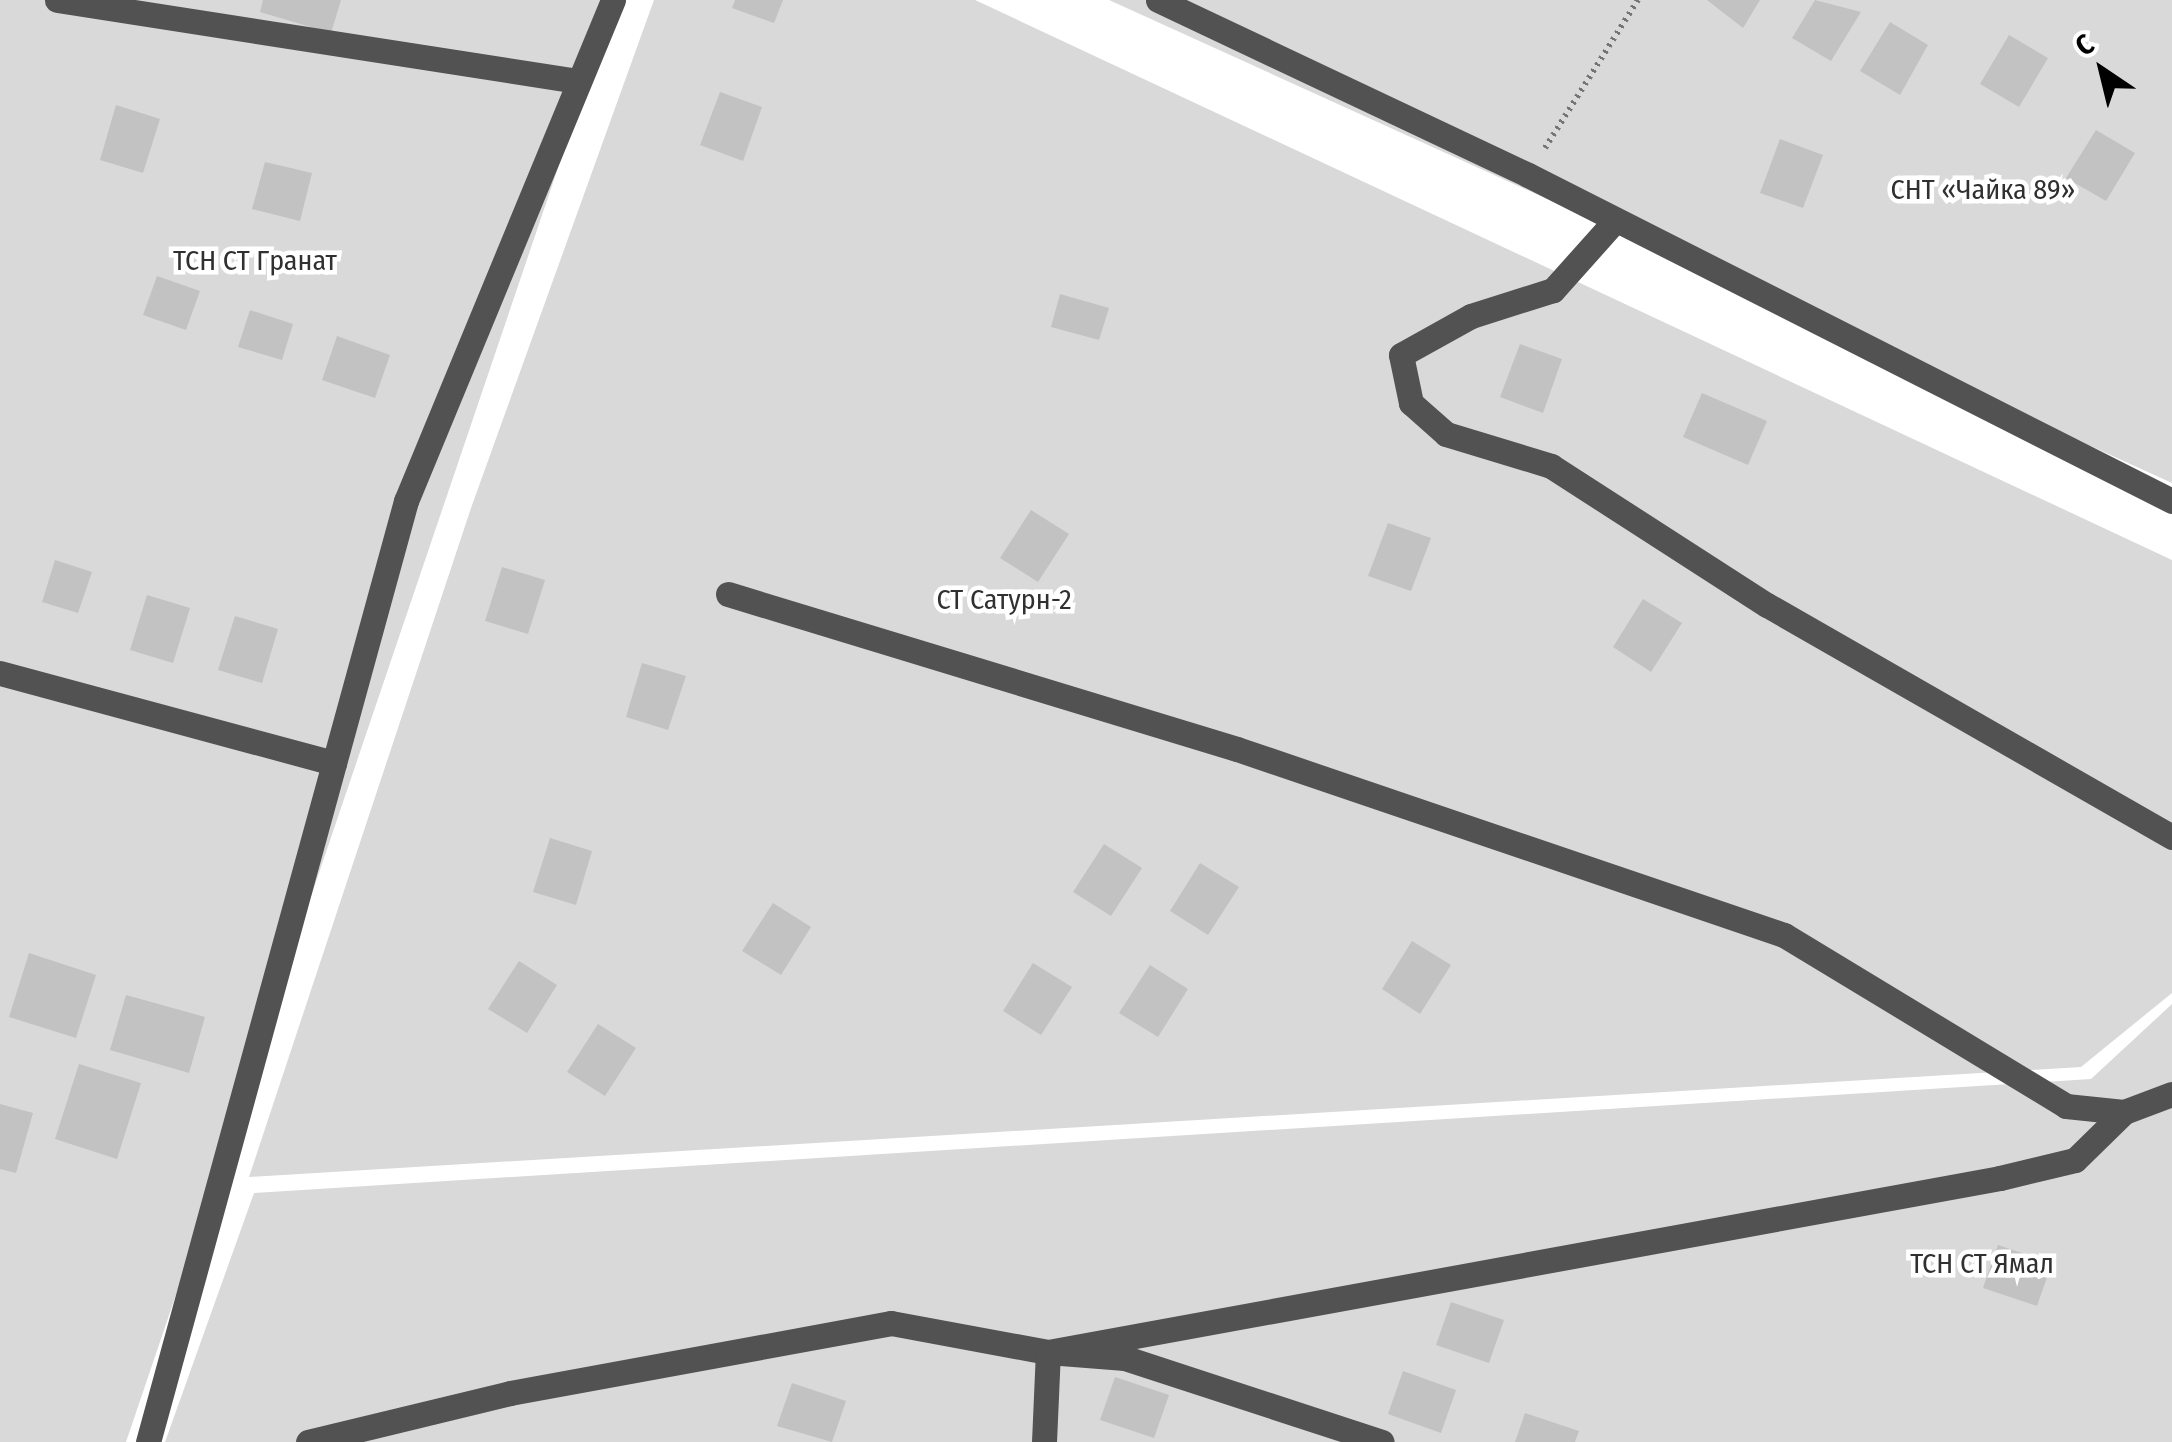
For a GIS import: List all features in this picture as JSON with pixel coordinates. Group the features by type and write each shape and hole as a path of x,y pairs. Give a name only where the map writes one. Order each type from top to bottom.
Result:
{"street":[{"path":"56,0 576,81"},
{"path":"148,1442 406,501 576,81 613,0"},
{"path":"1158,0 1528,174 1612,224 2172,500"},
{"path":"1612,224 1553,290 1471,316 1401,355 1411,403 1446,434 1552,466 1767,605 2172,837"},
{"path":"728,594 1237,748 1784,936 2066,1106 2124,1112"},
{"path":"0,673 334,762"},
{"path":"1048,1352 2000,1178 2075,1160 2124,1112 2172,1094"},
{"path":"308,1442 510,1393 891,1323 1048,1352 1126,1358 1382,1442"},
{"path":"1044,1442 1048,1352"}],"path":[{"path":"1528,174 1638,0"}],"green space":[{"name":"ТСН СТ Гранат","path":"0,0 615,0 126,1442 0,1442"},
{"name":"СТ Сатурн-2","path":"654,0 975,0 2172,560 2172,993 2081,1067 249,1177 471,508"},
{"name":"СНТ «Чайка 89»","path":"1109,0 2172,0 2172,483 1853,338"},
{"name":"ТСН СТ Ямал","path":"2172,1004 2172,1442 165,1442 254,1193 2091,1079"}],"building":[{"path":"263,0 341,0 331,33 260,12"},
{"path":"735,0 783,0 774,23 732,8"},
{"path":"1707,0 1760,0 1743,28"},
{"path":"1815,0 1861,12 1831,61 1792,38"},
{"path":"1890,22 1928,45 1900,95 1860,71"},
{"path":"2009,35 2048,58 2019,107 1980,84"},
{"path":"720,92 762,107 743,161 700,145"},
{"path":"116,105 160,119 143,173 100,160"},
{"path":"2096,130 2135,153 2106,201 2066,178"},
{"path":"1780,139 1823,155 1803,208 1760,193"},
{"path":"265,162 312,173 300,221 252,209"},
{"path":"157,276 200,291 186,330 143,315"},
{"path":"1060,294 1109,308 1099,340 1051,327"},
{"path":"250,310 293,324 282,360 238,347"},
{"path":"337,336 390,355 375,398 322,380"},
{"path":"1520,344 1562,359 1543,413 1500,397"},
{"path":"1702,393 1767,421 1748,465 1683,437"},
{"path":"1031,510 1069,534 1038,582 1000,558"},
{"path":"1388,523 1431,538 1411,591 1368,576"},
{"path":"55,560 92,572 78,613 42,602"},
{"path":"502,567 545,580 528,634 485,621"},
{"path":"147,595 190,608 173,663 130,650"},
{"path":"1643,599 1682,623 1651,672 1613,647"},
{"path":"235,616 278,629 262,683 218,670"},
{"path":"642,663 686,676 668,730 626,717"},
{"path":"550,838 592,851 576,905 533,892"},
{"path":"1104,844 1142,868 1111,916 1073,892"},
{"path":"1200,863 1239,887 1208,935 1170,911"},
{"path":"773,903 811,927 781,975 742,951"},
{"path":"1412,941 1451,965 1420,1014 1382,989"},
{"path":"29,953 96,975 76,1038 9,1017"},
{"path":"519,961 557,985 527,1033 488,1009"},
{"path":"1033,963 1072,987 1041,1035 1003,1011"},
{"path":"1150,965 1188,989 1158,1037 1119,1013"},
{"path":"126,995 205,1017 189,1073 110,1050"},
{"path":"598,1024 636,1048 605,1096 567,1072"},
{"path":"79,1064 141,1083 117,1159 55,1139"},
{"path":"0,1104 33,1113 16,1173 0,1169"},
{"path":"1998,1245 2052,1263 2037,1306 1983,1288"},
{"path":"1451,1302 1504,1320 1489,1363 1436,1345"},
{"path":"1403,1371 1456,1390 1441,1433 1388,1414"},
{"path":"1115,1377 1169,1395 1154,1438 1100,1420"},
{"path":"792,1383 846,1401 832,1442 777,1426"},
{"path":"1525,1413 1579,1431 1575,1442 1515,1442"}]}
